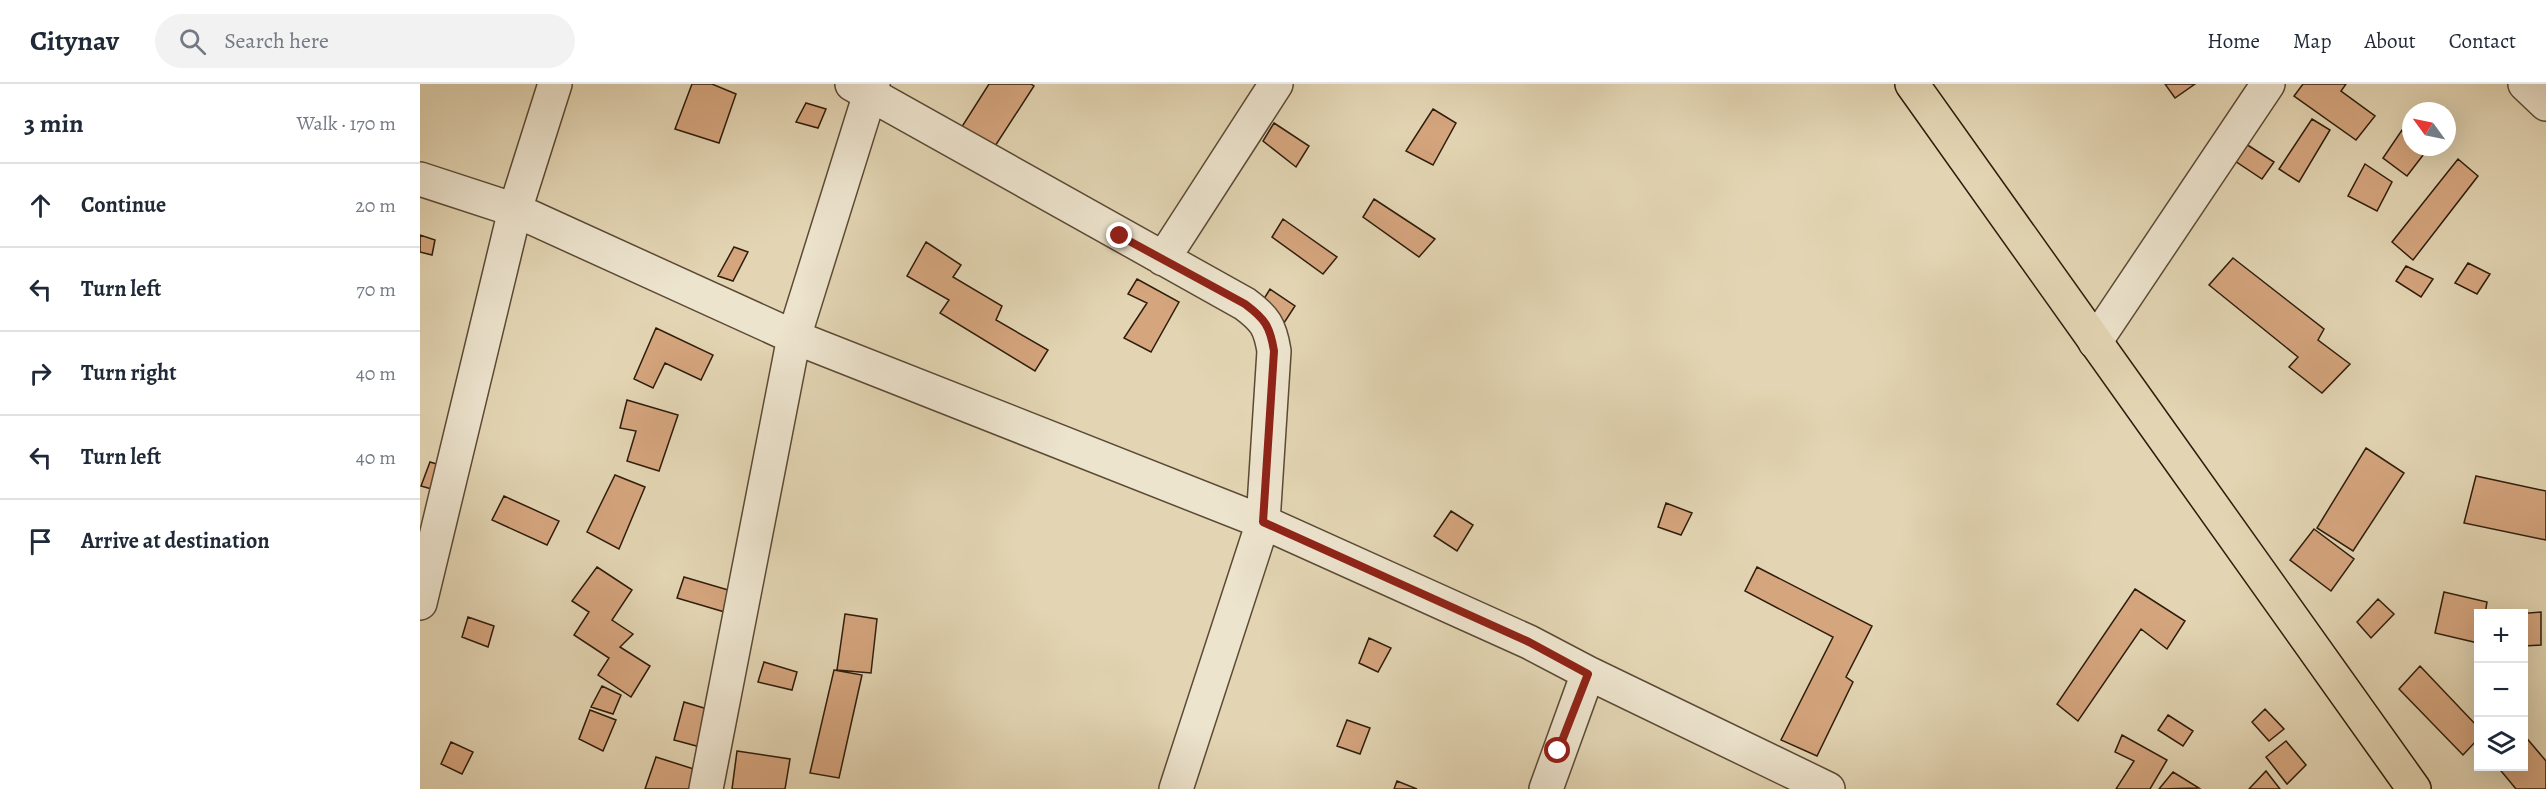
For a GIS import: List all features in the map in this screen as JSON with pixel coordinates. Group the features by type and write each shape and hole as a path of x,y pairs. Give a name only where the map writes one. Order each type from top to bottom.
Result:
{"highway":[{"path":"1912,84 2414,789"}],"street":[{"path":"420,603 515,210 555,84"},
{"path":"1163,259 1276,84"},
{"path":"2095,342 2268,84"},
{"path":"2525,84 2546,104"},
{"path":"706,789 794,337 865,88 1245,304 1261,317 1271,332 1274,351 1263,522 1176,789"},
{"path":"420,178 515,210 794,337 1263,522 1529,642 1588,674 1828,789"},
{"path":"1546,789 1588,674"}],"building":[{"path":"692,84 712,84 736,94 719,143 675,129"},
{"path":"989,84 1031,84 1034,86 988,157 956,136"},
{"path":"2165,84 2195,84 2175,98"},
{"path":"2303,84 2346,84 2341,91 2375,116 2356,140 2294,96"},
{"path":"806,103 826,109 818,128 796,122"},
{"path":"1433,109 1456,123 1433,165 1406,151"},
{"path":"2312,119 2330,130 2299,182 2279,169"},
{"path":"1274,123 1309,146 1296,167 1263,141"},
{"path":"2402,130 2402,156 2422,156 2407,176 2383,158"},
{"path":"2246,144 2274,162 2262,179 2235,161"},
{"path":"2458,159 2478,176 2413,260 2392,242"},
{"path":"2365,164 2392,182 2377,211 2348,196"},
{"path":"1374,199 1435,239 1419,257 1363,217"},
{"path":"1283,219 1337,257 1323,274 1272,237"},
{"path":"420,235 435,240 432,255 420,252"},
{"path":"926,242 961,265 953,277 1002,306 996,320 1048,350 1035,371 940,313 949,300 907,276"},
{"path":"734,247 748,252 733,281 718,276"},
{"path":"2233,258 2324,329 2318,340 2350,364 2322,393 2289,367 2298,357 2209,285"},
{"path":"2468,263 2490,274 2477,294 2455,283"},
{"path":"2406,266 2433,279 2421,297 2396,281"},
{"path":"1137,279 1179,302 1151,352 1124,338 1147,303 1128,294"},
{"path":"1270,289 1295,306 1282,326 1257,310"},
{"path":"656,328 713,355 701,380 665,363 653,388 634,379"},
{"path":"627,400 678,415 659,471 627,461 636,431 620,428"},
{"path":"2366,448 2404,473 2353,551 2317,528"},
{"path":"430,462 450,468 442,492 421,486"},
{"path":"615,475 645,487 619,549 587,532"},
{"path":"2476,476 2546,491 2546,540 2464,523"},
{"path":"504,496 559,521 547,545 492,520"},
{"path":"1666,503 1692,513 1681,535 1658,527"},
{"path":"1451,511 1473,525 1457,551 1434,536"},
{"path":"2314,529 2354,559 2331,591 2290,560"},
{"path":"597,567 632,590 612,620 633,634 620,647 650,666 631,697 598,675 609,658 574,635 589,612 572,601"},
{"path":"1757,567 1872,626 1846,677 1853,682 1817,756 1781,740 1833,637 1745,591"},
{"path":"684,577 735,592 728,613 677,598"},
{"path":"2135,589 2185,621 2167,649 2141,629 2078,721 2057,704"},
{"path":"2444,592 2487,602 2486,609 2474,609 2474,642 2435,633"},
{"path":"2378,599 2394,614 2371,638 2357,622"},
{"path":"2541,612 2541,645 2528,646 2528,613"},
{"path":"845,614 877,619 871,673 837,670"},
{"path":"468,617 494,626 488,647 462,637"},
{"path":"1369,638 1391,648 1378,672 1359,663"},
{"path":"764,662 797,672 792,690 758,682"},
{"path":"2420,666 2474,723 2474,743 2463,755 2399,689"},
{"path":"834,670 862,675 839,778 810,773"},
{"path":"602,686 621,695 613,714 591,707"},
{"path":"684,702 714,711 704,748 674,740"},
{"path":"2265,709 2284,729 2269,741 2252,722"},
{"path":"590,710 616,720 603,751 579,739"},
{"path":"2168,715 2193,731 2183,746 2158,730"},
{"path":"1347,720 1370,728 1360,754 1337,746"},
{"path":"2122,735 2167,760 2150,789 2116,789 2134,761 2115,752"},
{"path":"2528,740 2546,761 2546,789 2516,789 2501,771 2528,771"},
{"path":"2286,741 2306,765 2287,784 2266,757"},
{"path":"451,742 473,752 462,774 441,764"},
{"path":"737,751 790,759 785,789 732,789"},
{"path":"656,757 700,771 694,789 645,789"},
{"path":"2266,771 2280,789 2249,789"},
{"path":"2173,772 2199,788 2159,789"},
{"path":"1397,781 1417,789 1394,789"}],"route":[{"path":"1120,236 1245,304 1261,317 1271,332 1274,351 1263,522 1529,642 1588,674 1558,751"}]}
